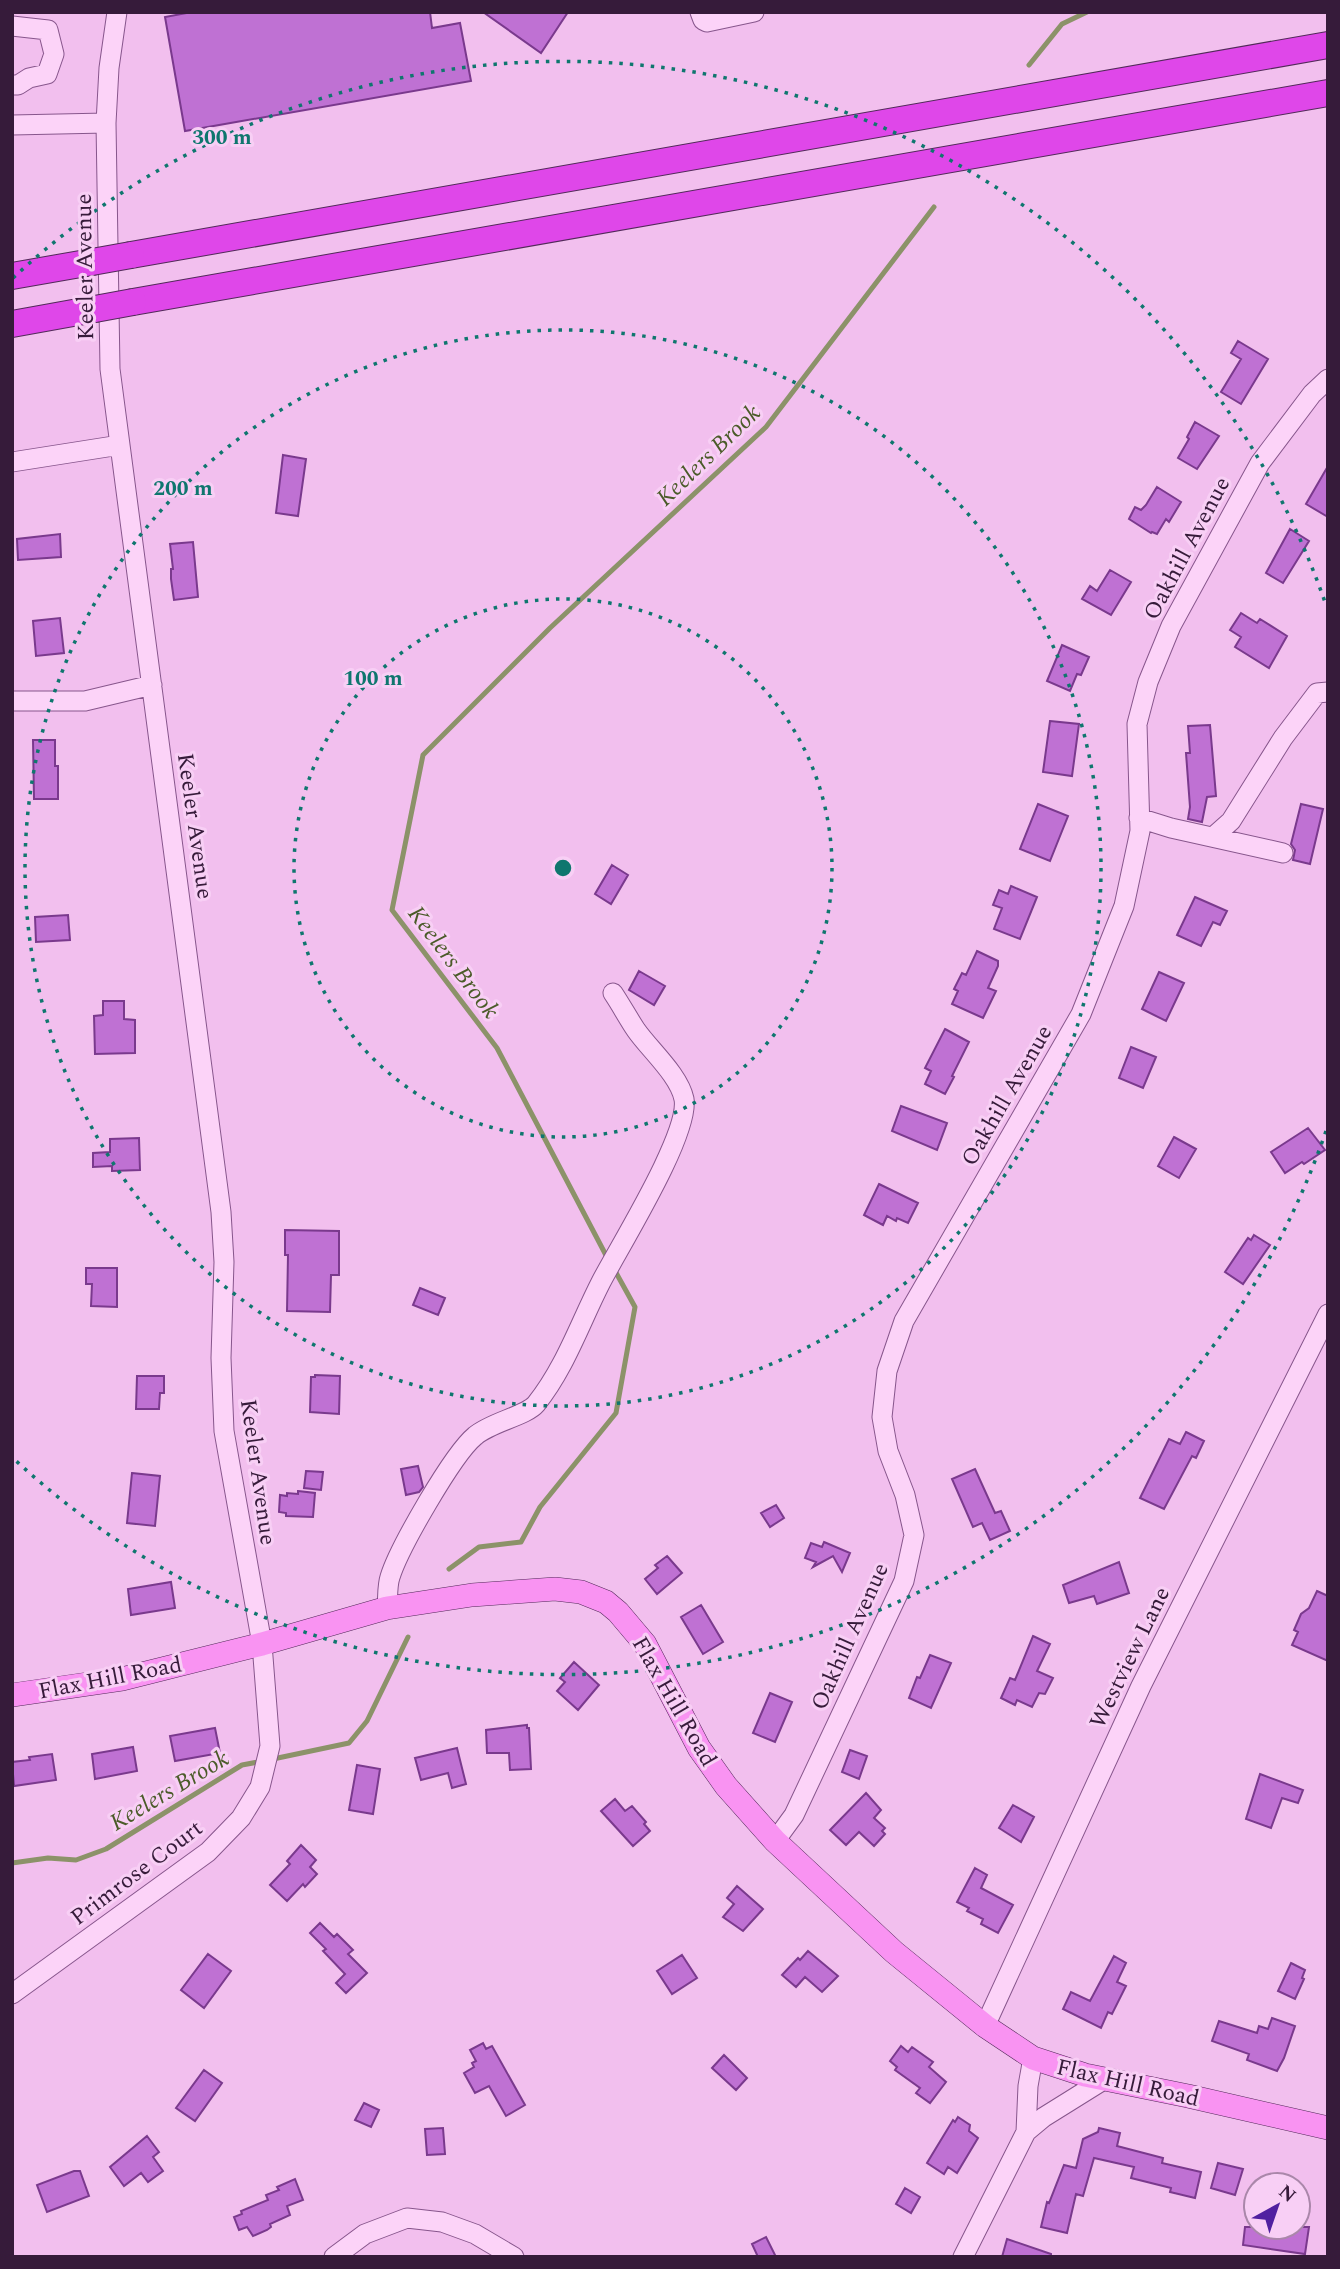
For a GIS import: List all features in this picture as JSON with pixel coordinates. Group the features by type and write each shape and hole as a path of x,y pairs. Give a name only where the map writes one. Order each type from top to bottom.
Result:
{"highway":[{"path":"12,276 1328,45"},
{"path":"12,324 1328,93"}],"main road":[{"name":"Flax Hill Road","path":"12,1695 122,1679 262,1644 387,1608 472,1595 555,1589 581,1592 606,1602 624,1618 645,1644 699,1748 726,1786 775,1841 894,1952 985,2026 1033,2058 1105,2079 1328,2128"}],"street":[{"name":"Keeler Avenue","path":"117,12 109,68 106,123 110,369 221,1212 224,1262 221,1358 223,1432 262,1644"},
{"path":"700,12 706,22 755,12"},
{"path":"12,26 48,30 54,54 47,74 18,77"},
{"path":"12,125 106,123"},
{"name":"Oakhill Avenue","path":"775,1841 794,1815 904,1581 914,1535 905,1495 888,1451 882,1417 887,1371 904,1321 1081,1014 1124,906 1140,831 1137,724 1148,681 1171,626 1260,463 1312,394 1328,379"},
{"path":"12,462 120,445"},
{"path":"12,701 85,701 152,685"},
{"path":"1213,837 1231,821 1283,738 1317,693 1328,692"},
{"path":"1139,818 1171,828 1283,853"},
{"path":"387,1608 390,1577 403,1549 444,1477 473,1437 489,1426 533,1407 560,1370 602,1281 672,1147 681,1121 684,1101 677,1082 636,1031 613,993"},
{"name":"Westview Lane","path":"985,2026 1141,1686 1328,1314"},
{"name":"Primrose Court","path":"12,1994 208,1852 241,1818 260,1787 270,1746 262,1644"},
{"path":"1026,2132 1028,2086 1033,2058"},
{"path":"963,2257 1026,2132 1044,2117 1105,2079"},
{"path":"334,2257 365,2234 408,2218 442,2222 475,2234 514,2257"}],"building":[{"path":"192,12 430,12 432,28 460,23 471,81 185,131 165,17"},
{"path":"483,12 568,12 541,53"},
{"path":"1238,341 1268,359 1241,404 1221,392 1241,359 1231,353"},
{"path":"1195,422 1219,436 1197,469 1178,458"},
{"path":"283,455 306,459 298,516 276,513"},
{"path":"1328,466 1328,517 1306,504"},
{"path":"1157,487 1181,502 1169,522 1166,519 1157,534 1129,519 1135,507 1141,510 1146,505"},
{"path":"1290,529 1309,541 1283,583 1266,573"},
{"path":"60,534 61,557 18,560 17,539"},
{"path":"193,542 198,597 174,600 170,544"},
{"path":"1110,570 1131,582 1111,615 1082,599 1090,586 1097,591"},
{"path":"1241,613 1257,623 1260,619 1287,636 1269,668 1235,647 1241,637 1230,630"},
{"path":"60,618 64,653 36,656 33,621"},
{"path":"1062,645 1089,657 1081,675 1077,674 1070,691 1047,681"},
{"path":"1050,721 1079,724 1072,776 1043,772"},
{"path":"1210,725 1216,796 1207,797 1202,822 1188,819 1188,726"},
{"path":"33,740 55,740 58,799 34,799"},
{"path":"1038,804 1068,816 1050,861 1020,849"},
{"path":"1301,804 1323,809 1310,864 1293,860 1295,850 1291,844"},
{"path":"612,865 628,875 611,904 595,894"},
{"path":"1011,886 1037,897 1020,939 994,929 1002,908 993,905 999,890 1008,894"},
{"path":"1195,897 1227,911 1220,925 1213,922 1201,946 1177,935"},
{"path":"68,915 70,940 36,942 35,917"},
{"path":"977,951 998,961 988,988 996,991 983,1018 952,1004 958,991 954,989 962,973 966,975"},
{"path":"639,971 665,986 654,1005 629,990"},
{"path":"1159,972 1184,983 1166,1021 1142,1009"},
{"path":"103,1001 124,1001 124,1019 135,1020 135,1053 95,1054 94,1016 103,1015"},
{"path":"945,1029 969,1042 945,1094 925,1084 931,1071 925,1068"},
{"path":"1131,1047 1156,1057 1143,1088 1119,1078"},
{"path":"901,1106 947,1123 937,1150 892,1131"},
{"path":"1308,1128 1325,1150 1285,1173 1271,1152"},
{"path":"1174,1137 1196,1149 1179,1178 1158,1166"},
{"path":"139,1138 140,1170 112,1171 112,1166 93,1167 93,1153 110,1152 110,1139"},
{"path":"879,1184 918,1203 908,1223 887,1216 883,1225 864,1215"},
{"path":"285,1230 339,1231 339,1275 331,1275 330,1312 287,1311 288,1255 285,1255"},
{"path":"1254,1235 1270,1245 1243,1284 1225,1272 1248,1238 1251,1240"},
{"path":"86,1268 117,1268 117,1307 91,1306 92,1284 86,1284"},
{"path":"420,1288 445,1298 438,1315 413,1305"},
{"path":"137,1376 164,1376 164,1393 160,1393 159,1409 136,1409"},
{"path":"340,1376 339,1414 310,1412 311,1377"},
{"path":"1186,1432 1204,1441 1196,1458 1192,1456 1164,1509 1140,1498 1169,1439 1180,1444"},
{"path":"418,1466 423,1487 419,1492 406,1495 401,1469"},
{"path":"975,1469 995,1513 1001,1511 1010,1531 990,1540 982,1523 973,1527 952,1479"},
{"path":"306,1471 323,1472 321,1490 304,1488"},
{"path":"132,1473 160,1476 155,1526 127,1523"},
{"path":"298,1491 315,1493 313,1517 286,1516 286,1513 279,1512 280,1495 298,1494"},
{"path":"776,1505 784,1518 770,1527 761,1513"},
{"path":"824,1542 850,1553 842,1572 833,1556 813,1567 816,1562 805,1558 811,1543 822,1547"},
{"path":"667,1556 682,1573 657,1594 645,1579 658,1568 655,1565"},
{"path":"1119,1562 1129,1593 1097,1604 1094,1596 1069,1603 1063,1585"},
{"path":"171,1582 175,1608 131,1615 128,1589"},
{"path":"1317,1591 1328,1596 1328,1661 1292,1645 1298,1632 1294,1630 1301,1614 1309,1608"},
{"path":"701,1605 723,1642 703,1654 681,1617"},
{"path":"1033,1636 1050,1644 1037,1671 1053,1678 1045,1694 1039,1693 1032,1707 1017,1700 1015,1705 1001,1698 1010,1678 1015,1680"},
{"path":"930,1655 951,1663 931,1708 909,1698"},
{"path":"574,1662 599,1685 578,1710 557,1691 565,1682 560,1678"},
{"path":"770,1693 792,1702 775,1742 753,1733"},
{"path":"527,1725 531,1769 510,1770 509,1753 487,1753 486,1730"},
{"path":"215,1728 220,1753 175,1761 170,1736"},
{"path":"133,1747 137,1771 95,1779 92,1754"},
{"path":"457,1748 466,1784 452,1788 448,1773 421,1780 415,1758"},
{"path":"850,1750 867,1756 859,1779 842,1772"},
{"path":"52,1754 56,1780 14,1786 12,1762"},
{"path":"357,1765 380,1769 373,1814 349,1810"},
{"path":"1260,1774 1303,1790 1298,1803 1282,1798 1271,1828 1246,1819"},
{"path":"866,1793 881,1810 874,1818 885,1828 882,1831 885,1834 874,1846 859,1832 846,1845 830,1830"},
{"path":"615,1799 625,1811 632,1806 650,1831 633,1846 601,1811"},
{"path":"1013,1805 1034,1817 1021,1842 999,1828"},
{"path":"301,1845 316,1860 310,1867 317,1874 287,1901 270,1885 290,1864 287,1861"},
{"path":"975,1868 987,1875 981,1888 1013,1905 998,1933 981,1924 983,1919 957,1902"},
{"path":"737,1886 763,1909 743,1931 723,1917 734,1904 727,1898"},
{"path":"320,1923 334,1937 337,1934 353,1950 348,1954 367,1973 346,1993 336,1983 345,1974 310,1933"},
{"path":"808,1951 838,1976 822,1992 805,1977 796,1987 782,1975"},
{"path":"208,1954 231,1971 204,2008 181,1990"},
{"path":"682,1955 697,1978 672,1994 657,1971"},
{"path":"1114,1956 1126,1963 1117,1982 1126,1986 1112,2014 1108,2012 1101,2028 1063,2009 1071,1992 1090,2001"},
{"path":"1291,1963 1305,1970 1295,1999 1278,1991"},
{"path":"1272,2018 1295,2026 1277,2071 1247,2060 1249,2054 1212,2041 1219,2021 1257,2033 1259,2026 1268,2029"},
{"path":"483,2043 486,2049 492,2046 525,2105 506,2116 489,2086 475,2093 464,2073 474,2067 472,2063 476,2061 470,2050"},
{"path":"901,2046 908,2052 912,2047 933,2062 929,2067 946,2082 930,2103 916,2093 920,2088 895,2070 897,2067 890,2061"},
{"path":"724,2055 747,2078 736,2090 712,2068"},
{"path":"204,2070 222,2083 195,2121 176,2108"},
{"path":"364,2103 379,2110 371,2127 355,2120"},
{"path":"958,2117 970,2125 969,2131 978,2138 957,2173 948,2167 944,2174 927,2163 953,2120 955,2122"},
{"path":"443,2128 445,2154 427,2155 425,2129"},
{"path":"1099,2128 1120,2133 1117,2146 1163,2158 1162,2163 1201,2172 1195,2198 1170,2192 1171,2188 1131,2178 1134,2167 1094,2158 1083,2196 1076,2194 1067,2233 1041,2227 1047,2202 1049,2203 1064,2165 1076,2168 1083,2139 1098,2132"},
{"path":"147,2136 159,2152 153,2157 163,2171 148,2182 141,2173 124,2186 110,2167"},
{"path":"1218,2163 1243,2169 1235,2195 1211,2188"},
{"path":"80,2171 89,2196 47,2212 37,2185"},
{"path":"295,2179 303,2200 287,2206 290,2215 253,2236 247,2227 239,2230 234,2217 242,2214 241,2211 268,2200 266,2195"},
{"path":"905,2188 920,2197 911,2213 896,2204"},
{"path":"766,2237 776,2257 758,2257 752,2244"},
{"path":"1007,2239 1051,2254 1051,2257 1002,2257"},
{"path":"1243,2241 1307,2241 1305,2254 1243,2245"}],"waterway":[{"name":"Keelers Brook","path":"1029,65 1062,24 1087,12"},
{"name":"Keelers Brook","path":"609,1261 497,1048 392,910 423,755 550,628 766,427 934,207"},
{"name":"Keelers Brook","path":"449,1569 479,1547 521,1542 540,1507 616,1413 635,1307 614,1269"},
{"name":"Keelers Brook","path":"273,1759 349,1743 367,1721 408,1637"},
{"name":"Keelers Brook","path":"12,1863 48,1858 76,1860 106,1849 242,1765 263,1761"}]}
